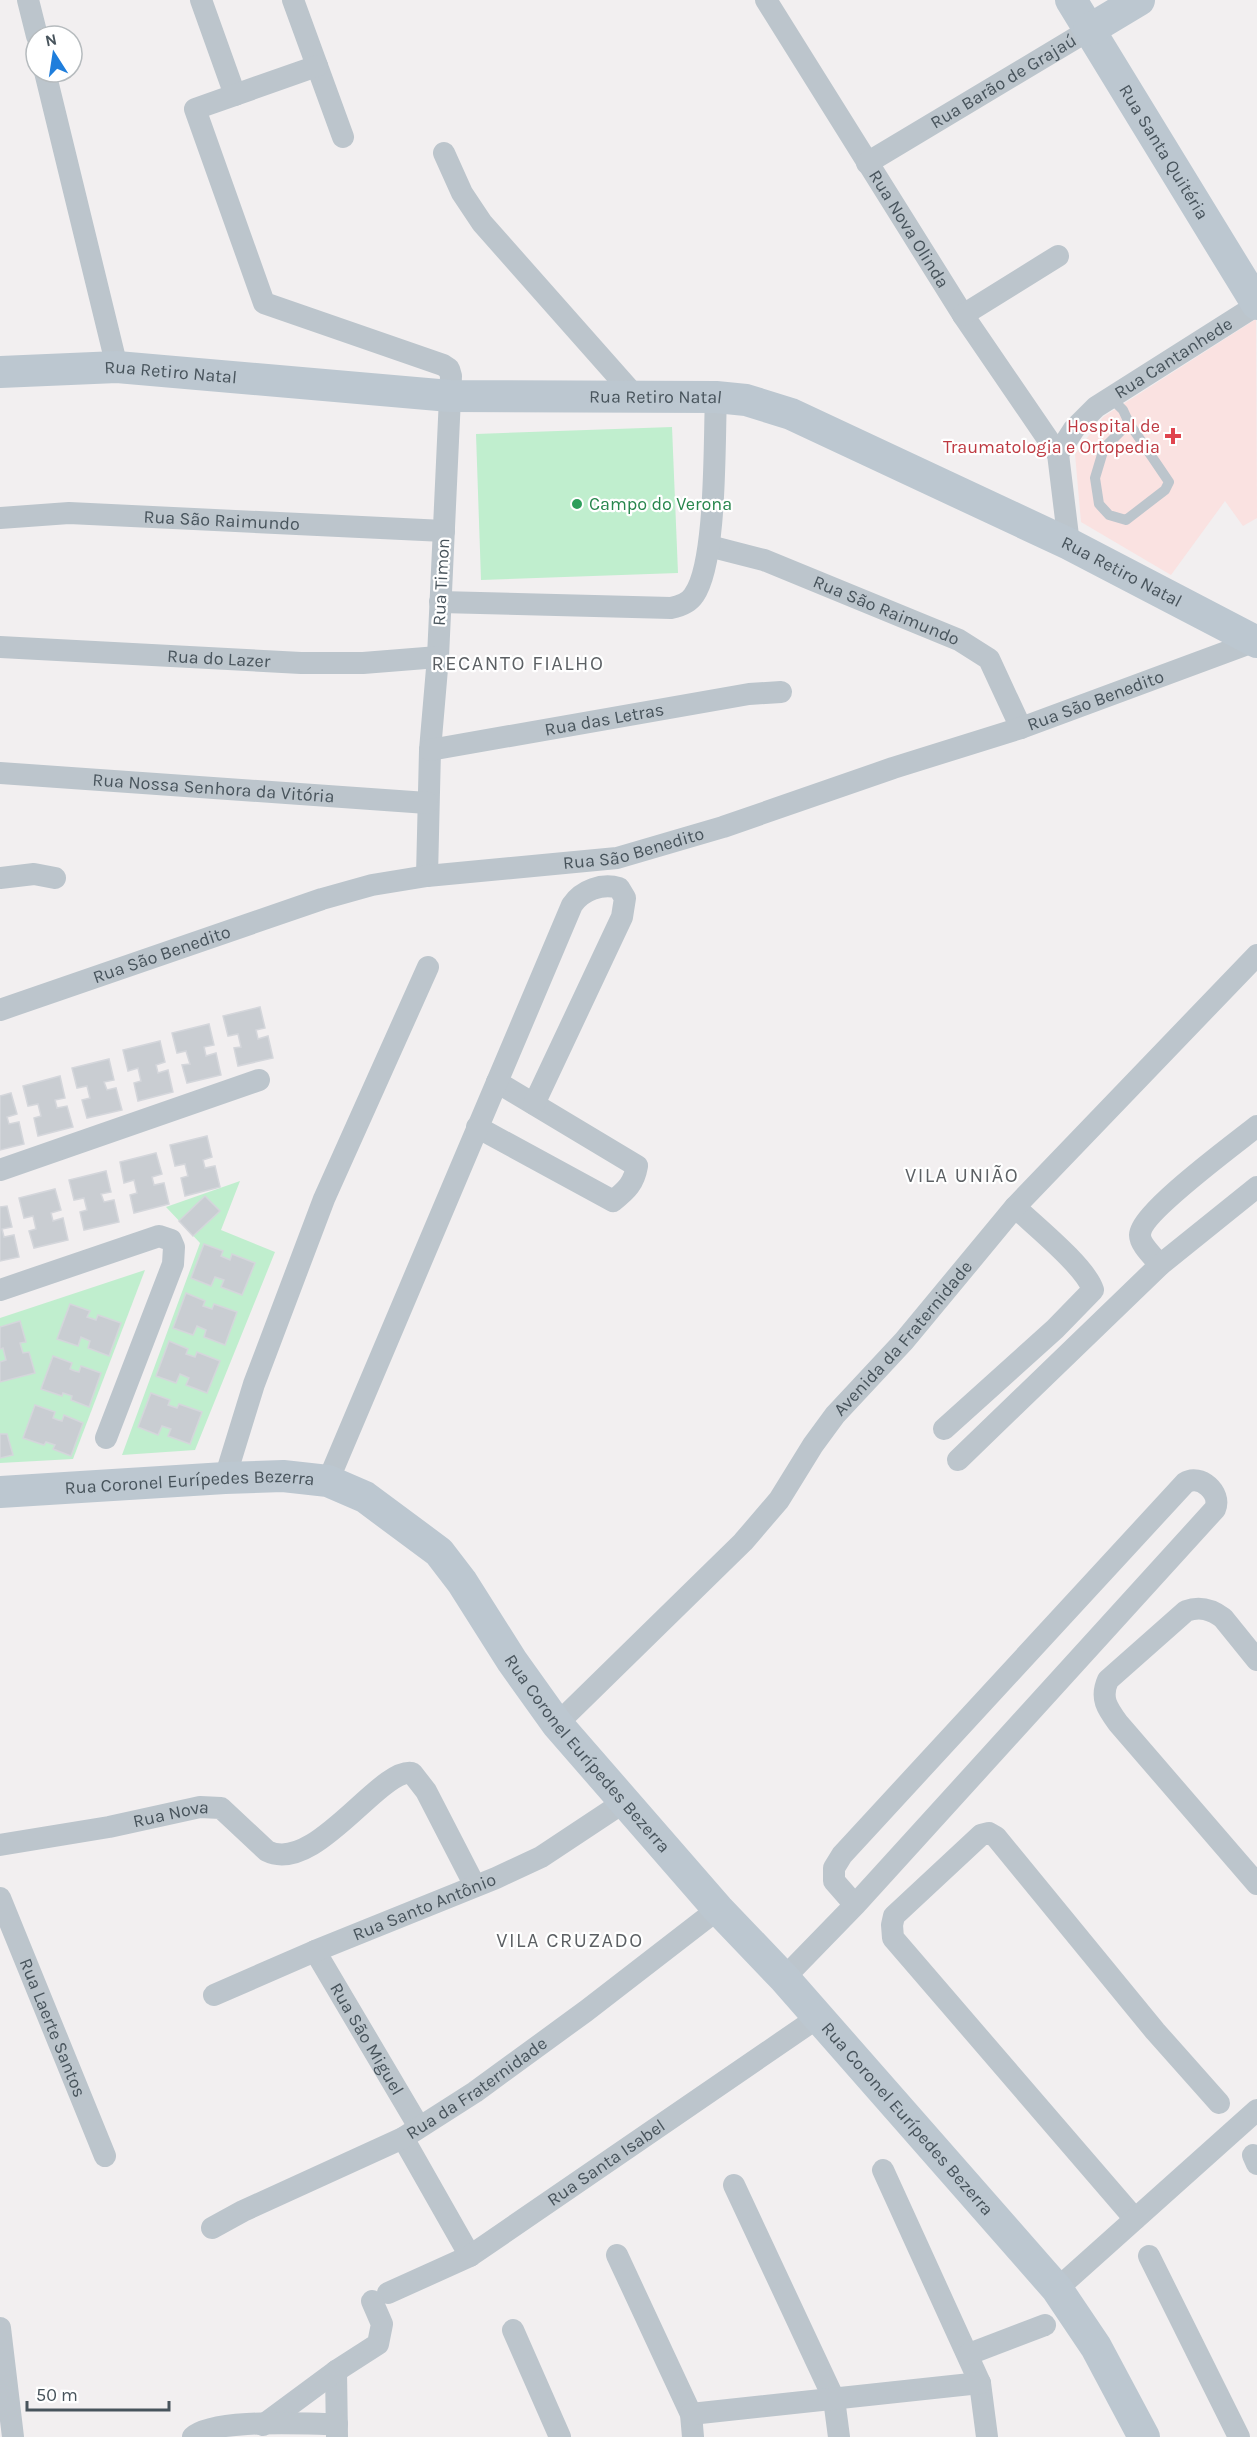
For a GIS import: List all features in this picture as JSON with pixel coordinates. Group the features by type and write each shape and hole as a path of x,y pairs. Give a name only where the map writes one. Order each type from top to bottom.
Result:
{"street":[{"path":"28,0 34,24"},
{"path":"201,0 236,95 317,66"},
{"path":"293,0 343,137"},
{"name":"Rua Nova Olinda","path":"766,0 963,315 1058,454"},
{"name":"Rua Santa Quitéria","path":"1071,0 1257,305"},
{"name":"Rua Barão de Grajaú","path":"867,164 1139,0"},
{"path":"48,84 117,367"},
{"name":"Rua Timon","path":"236,95 195,110 264,303 443,365 451,376 438,657 427,803 427,876"},
{"path":"444,153 462,193 482,223 636,397"},
{"path":"963,315 1058,256"},
{"name":"Rua Cantanhede","path":"1058,454 1074,429 1096,407 1257,305"},
{"name":"Rua Retiro Natal","path":"0,372 117,367 450,396 746,400 791,414 1069,544 1256,642"},
{"path":"440,602 671,608 689,601 702,580 709,546 716,398"},
{"path":"1058,454 1069,544"},
{"name":"Rua São Raimundo","path":"0,518 69,513 444,531"},
{"name":"Rua São Raimundo","path":"709,546 764,561 959,640 977,650 990,659 1021,728"},
{"name":"Rua São Benedito","path":"0,1010 322,899 372,885 427,876 617,858 723,827 893,768 1021,728 1256,642"},
{"name":"Rua do Lazer","path":"0,647 301,663 363,663 438,657"},
{"name":"Rua das Letras","path":"430,750 749,694 781,692"},
{"name":"Rua Nossa Senhora da Vitória","path":"0,773 427,803"},
{"path":"0,878 34,874 56,878"},
{"path":"328,1481 572,905 577,897 586,892 611,886 619,888 625,898 622,917 534,1104"},
{"name":"Avenida da Fraternidade","path":"557,1724 743,1542 779,1500 813,1445 835,1415 904,1341 1015,1208 1257,955"},
{"path":"225,1478 254,1384 324,1200 428,967"},
{"path":"0,1170 259,1080"},
{"path":"477,1126 613,1201 627,1191 634,1180 636,1166 497,1082"},
{"path":"1160,1265 1142,1242 1140,1236 1143,1224 1161,1205 1257,1126"},
{"path":"958,1460 1160,1265 1257,1187"},
{"path":"944,1429 1055,1329 1093,1290 1090,1282 1078,1268 1015,1208"},
{"path":"0,1290 159,1236 171,1240 174,1247 173,1264 106,1438"},
{"name":"Rua Coronel Eurípedes Bezerra","path":"0,1492 283,1476 328,1481 365,1497 439,1552 462,1582 512,1661 557,1724 718,1909 784,1978 1058,2289 1096,2347 1144,2437"},
{"path":"784,1978 855,1905 1215,1509 1218,1500 1201,1480 1195,1478 1185,1483 842,1855 834,1868 834,1881 855,1905"},
{"path":"1257,1660 1216,1612 1194,1608 1186,1611 1108,1680 1104,1690 1107,1708 1118,1723 1257,1884"},
{"name":"Rua Nova","path":"0,1845 214,1806 220,1808 267,1851 284,1856 300,1850 339,1825 390,1779 405,1772 412,1773 426,1791 475,1886"},
{"name":"Rua Santo Antônio","path":"214,1995 542,1857 624,1802"},
{"path":"1135,2219 894,1938 892,1925 894,1916 981,1835 989,1833 996,1837 1155,2031 1220,2103"},
{"name":"Rua Laerte Santos","path":"0,1898 105,2156"},
{"name":"Rua da Fraternidade","path":"212,2228 243,2211 411,2132 475,2092 586,2011 718,1909"},
{"name":"Rua São Miguel","path":"315,1951 411,2132 470,2256"},
{"name":"Rua Santa Isabel","path":"336,2371 378,2344 382,2324 380,2297 470,2256 817,2018"},
{"path":"1058,2289 1257,2110"},
{"path":"883,2170 969,2354 980,2383 987,2437"},
{"path":"734,2185 834,2398 838,2437"},
{"path":"617,2255 691,2414 693,2437"},
{"path":"1149,2256 1239,2437"},
{"path":"969,2354 1045,2325"},
{"path":"0,2328 13,2437"},
{"path":"513,2330 560,2437"},
{"path":"262,2425 336,2371"},
{"path":"193,2437 199,2432 218,2427 262,2425 337,2431 336,2371"},
{"path":"691,2414 980,2383"}],"lane":[{"path":"1111,398 1123,410 1129,423 1169,482 1165,490 1126,520 1109,515 1099,504 1095,478 1104,448 1129,423"}],"shaded area":[{"name":"Hospital de Traumatologia e Ortopedia","path":"1256,319 1257,518 1243,526 1225,501 1171,575 1081,522 1075,454 1103,417"}],"green space":[{"name":"Campo do Verona","path":"672,427 678,573 481,580 476,434"},
{"path":"240,1181 221,1230 275,1252 195,1450 122,1455 200,1243 166,1207"},
{"path":"145,1270 73,1459 0,1463 0,1318"}],"building":[{"path":"260,1007 265,1028 256,1030 258,1039 268,1036 273,1058 238,1066 234,1048 241,1047 238,1034 228,1036 223,1016"},
{"path":"209,1024 214,1045 204,1047 206,1056 216,1053 221,1075 187,1083 182,1065 190,1064 186,1051 177,1053 172,1033"},
{"path":"160,1041 165,1062 156,1065 158,1073 168,1070 173,1092 138,1101 134,1083 141,1081 138,1068 128,1071 123,1050"},
{"path":"109,1059 114,1080 104,1082 107,1090 116,1088 122,1110 87,1118 82,1100 90,1098 87,1086 77,1088 72,1068"},
{"path":"60,1076 65,1098 55,1100 57,1108 67,1106 73,1127 38,1136 34,1118 41,1116 38,1104 28,1106 23,1086"},
{"path":"11,1093 17,1114 7,1117 9,1124 19,1122 24,1144 0,1150 0,1096"},
{"path":"207,1136 212,1157 203,1160 205,1168 215,1166 220,1187 185,1196 181,1178 188,1176 185,1164 175,1166 170,1145"},
{"path":"156,1153 162,1174 152,1177 154,1185 164,1183 169,1204 134,1213 130,1195 137,1193 134,1180 124,1183 120,1162"},
{"path":"106,1171 111,1192 101,1194 104,1202 114,1200 119,1222 84,1230 80,1212 87,1210 84,1198 74,1200 69,1180"},
{"path":"55,1189 61,1210 51,1213 53,1221 63,1218 68,1240 34,1248 29,1231 36,1229 33,1216 24,1218 19,1198"},
{"path":"205,1196 220,1211 193,1236 179,1221"},
{"path":"7,1206 12,1227 2,1229 4,1237 14,1235 19,1257 0,1261 0,1207"},
{"path":"204,1244 223,1251 221,1256 230,1260 232,1254 255,1263 242,1295 221,1287 224,1280 215,1277 211,1286 191,1278"},
{"path":"186,1293 205,1301 203,1306 212,1309 214,1304 237,1312 225,1345 204,1337 206,1330 197,1326 193,1335 173,1328"},
{"path":"70,1304 90,1311 87,1317 96,1320 98,1315 121,1323 109,1356 88,1348 90,1341 81,1337 78,1346 57,1339"},
{"path":"20,1321 26,1342 20,1343 23,1353 29,1352 35,1373 0,1382 0,1362 6,1360 3,1348 0,1349 0,1327"},
{"path":"169,1341 188,1349 186,1354 195,1357 197,1352 220,1361 207,1393 186,1385 189,1378 180,1374 176,1383 156,1376"},
{"path":"53,1356 72,1363 70,1369 75,1371 79,1372 81,1366 101,1373 89,1407 71,1400 72,1396 63,1393 62,1396 41,1389"},
{"path":"151,1393 170,1400 168,1405 177,1408 179,1404 202,1412 190,1444 168,1436 171,1429 162,1426 158,1435 138,1427"},
{"path":"35,1405 55,1412 53,1418 58,1420 62,1421 64,1415 83,1423 71,1456 53,1449 55,1445 46,1442 44,1445 23,1438"},
{"path":"0,1434 7,1434 13,1455 0,1458"}],"place":[{"name":"Hospital de Traumatologia e Ortopedia","path":"1173,436"},
{"name":"Campo do Verona","path":"577,504"}],"district":[{"name":"RECANTO FIALHO","path":"518,663"},
{"name":"VILA UNIÃO","path":"962,1175"},
{"name":"VILA CRUZADO","path":"570,1940"}]}
